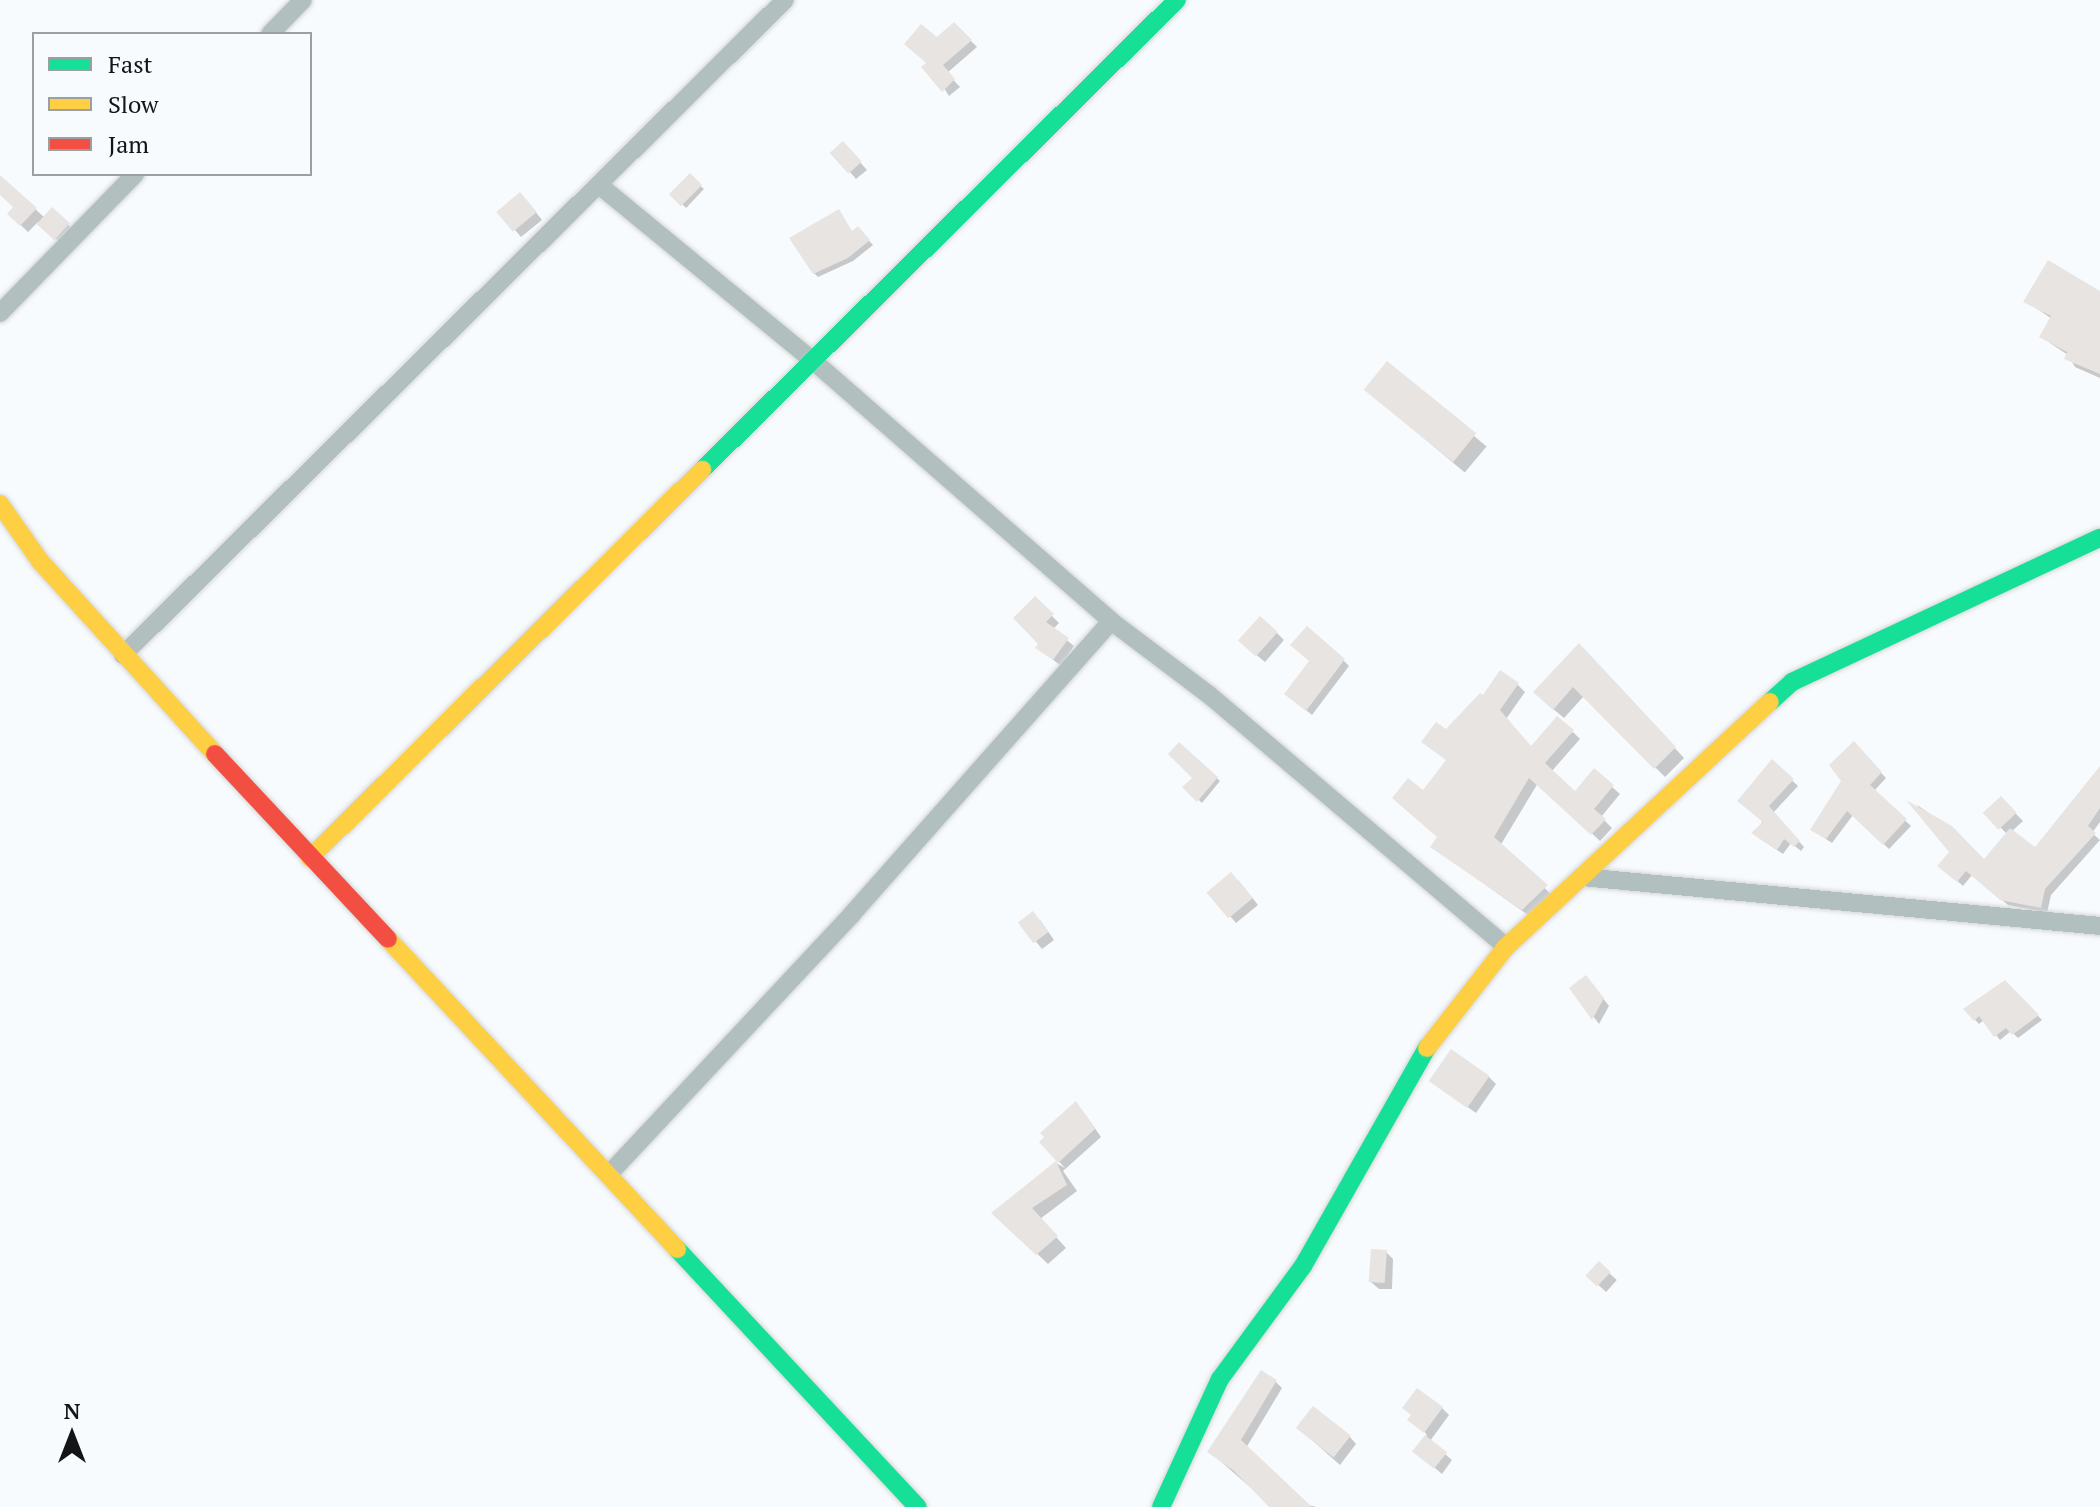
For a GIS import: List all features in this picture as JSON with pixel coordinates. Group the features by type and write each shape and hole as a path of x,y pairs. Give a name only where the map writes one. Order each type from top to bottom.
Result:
{"street":[{"path":"272,32 303,0"},
{"path":"123,655 785,0"},
{"path":"310,858 1177,0"},
{"path":"0,313 133,176"},
{"path":"599,185 811,359 1111,621 1208,694 1506,947"},
{"path":"0,504 40,561 123,655 918,1507"},
{"path":"1161,1507 1220,1379 1303,1266 1439,1029 1506,947 1792,682 2100,538"},
{"path":"609,1174 852,914 1111,621"},
{"path":"1582,877 2100,926"}],"building":[{"path":"954,22 972,40 943,65 955,79 942,92 921,67 926,63 904,44 921,24 937,37"},
{"path":"843,141 862,162 848,174 830,153"},
{"path":"690,173 702,185 681,206 669,194"},
{"path":"0,175 37,208 20,226 7,214 13,207 0,195"},
{"path":"520,192 537,212 513,232 496,212"},
{"path":"52,207 70,223 54,240 37,224"},
{"path":"839,209 852,231 858,226 870,240 848,258 813,274 789,238"},
{"path":"2048,260 2100,291 2100,374 2064,359 2067,352 2039,337 2051,316 2023,302"},
{"path":"1387,361 1476,433 1453,462 1364,390"},
{"path":"1035,596 1054,614 1046,622 1069,638 1053,660 1035,648 1038,644 1013,618"},
{"path":"1260,616 1278,632 1256,657 1238,641"},
{"path":"1307,626 1345,659 1306,711 1284,694 1309,661 1290,645"},
{"path":"1579,643 1676,747 1654,769 1573,687 1553,710 1533,692"},
{"path":"1500,670 1519,683 1500,710 1531,746 1557,716 1574,730 1545,763 1575,791 1594,768 1614,785 1594,809 1606,819 1591,835 1529,778 1494,837 1548,885 1522,910 1430,847 1437,837 1392,798 1408,778 1423,790 1446,760 1421,742 1436,722 1446,729 1480,693 1483,695"},
{"path":"1854,741 1882,772 1870,785 1907,819 1883,845 1847,811 1826,839 1810,830 1841,781 1829,765"},
{"path":"1179,742 1218,777 1197,802 1182,787 1192,778 1168,754"},
{"path":"1772,759 1794,779 1769,806 1800,841 1794,847 1784,839 1777,850 1751,833 1763,822 1737,801"},
{"path":"2100,766 2100,808 2088,826 2096,833 2045,889 2041,908 2000,900 1966,871 1957,882 1937,866 1949,852 1906,800 1952,826 1984,859 2010,828 2035,847"},
{"path":"2001,796 2017,813 1998,830 1983,813"},
{"path":"1231,872 1253,898 1228,919 1206,893"},
{"path":"1033,911 1049,932 1033,943 1018,922"},
{"path":"1586,975 1604,998 1592,1020 1569,988"},
{"path":"2005,980 2039,1015 2012,1035 2006,1028 1994,1037 1979,1016 1974,1021 1963,1009"},
{"path":"1451,1049 1490,1076 1467,1108 1429,1081"},
{"path":"1076,1101 1095,1129 1058,1163 1039,1142 1044,1137 1040,1133"},
{"path":"1056,1161 1067,1185 1032,1208 1058,1236 1036,1255 991,1213"},
{"path":"1371,1249 1387,1250 1385,1283 1369,1282"},
{"path":"1599,1261 1611,1272 1597,1287 1585,1276"},
{"path":"1261,1370 1277,1380 1241,1440 1312,1507 1269,1507 1234,1471 1207,1452"},
{"path":"1417,1388 1443,1407 1424,1433 1407,1420 1411,1415 1402,1408"},
{"path":"1313,1406 1351,1436 1334,1458 1296,1428"},
{"path":"1425,1435 1447,1452 1434,1469 1412,1452"}],"traffic: fast":[{"path":"702,470 1177,0"},
{"path":"1770,702 1792,682 2100,538"},
{"path":"1161,1507 1220,1379 1303,1266 1427,1048"},
{"path":"677,1249 918,1507"}],"traffic: slow":[{"path":"310,858 702,470"},
{"path":"0,504 40,561 215,754"},
{"path":"1427,1048 1506,947 1770,702"},
{"path":"388,939 677,1249"}],"traffic: jam":[{"path":"215,754 388,939"}]}
